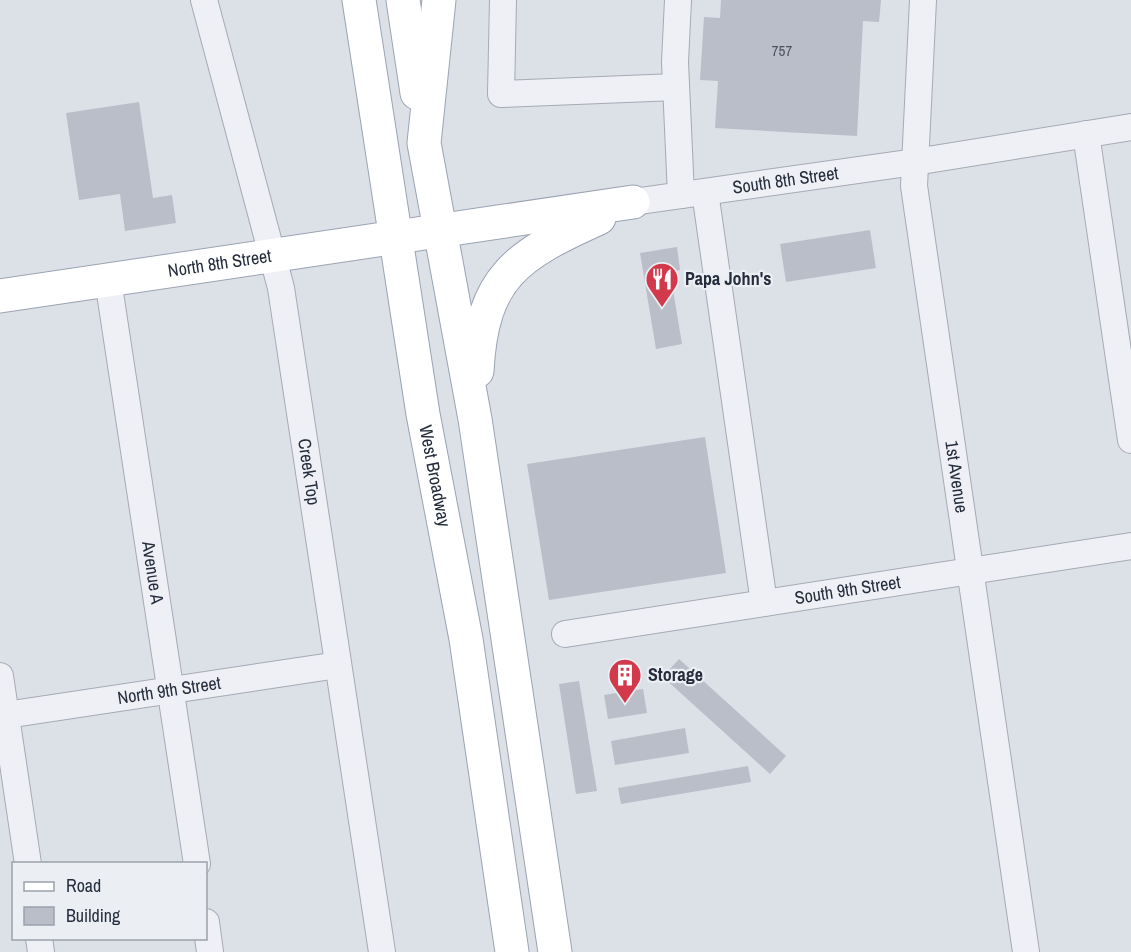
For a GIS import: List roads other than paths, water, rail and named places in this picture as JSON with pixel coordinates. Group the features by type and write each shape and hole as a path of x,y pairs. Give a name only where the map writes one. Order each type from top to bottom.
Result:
{"main road":[{"name":"West Broadway","path":"359,0 423,414 466,639 512,952"},
{"path":"403,0 424,143 475,418 555,952"},
{"path":"424,143 439,0"},
{"path":"475,418 479,339 485,311 496,287 526,257 572,231 633,202"},
{"name":"South 8th Street","path":"440,233 633,202"},
{"name":"North 8th Street","path":"0,296 440,233"}],"street":[{"name":"Creek Top","path":"204,0 281,288 382,952"},
{"path":"503,0 501,94 676,87"},
{"path":"678,0 676,87 764,603"},
{"name":"1st Avenue","path":"923,0 914,186 1026,952"},
{"name":"South 8th Street","path":"633,202 915,162 1131,127"},
{"path":"1086,134 1131,440"},
{"name":"Avenue A","path":"108,280 197,862"},
{"name":"South 9th Street","path":"565,634 1131,546"},
{"name":"North 9th Street","path":"3,716 338,665"},
{"path":"0,676 3,716 28,862"},
{"path":"207,930 210,952"}],"place":[{"name":"Papa John's","path":"662,308"},
{"name":"Storage","path":"625,704"}]}
